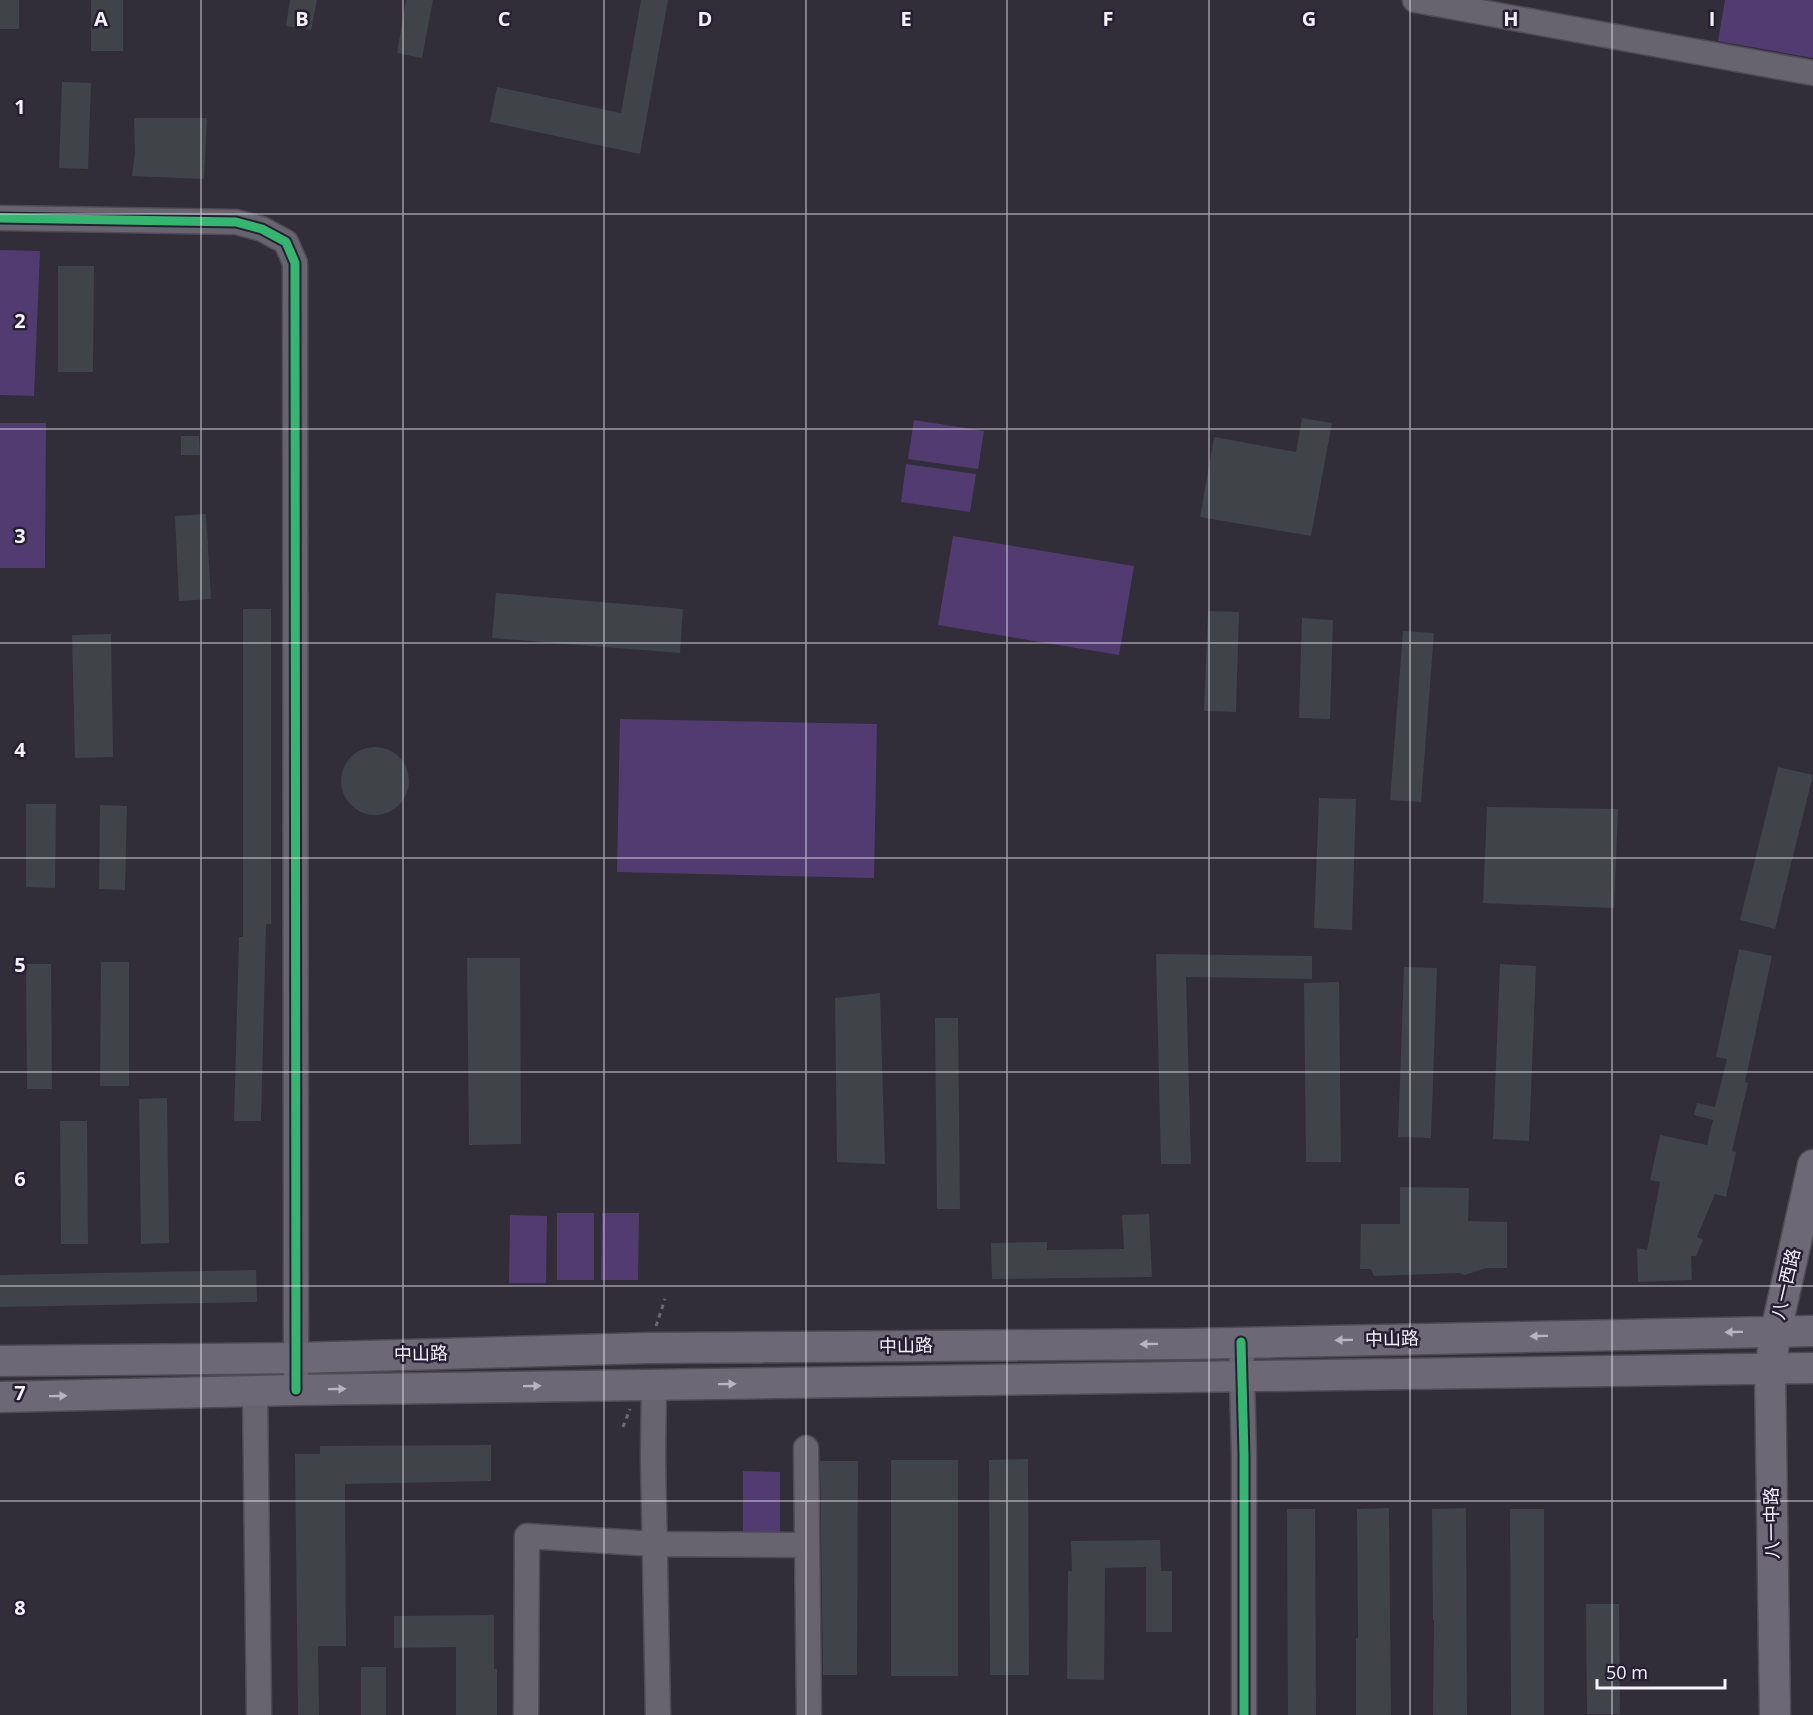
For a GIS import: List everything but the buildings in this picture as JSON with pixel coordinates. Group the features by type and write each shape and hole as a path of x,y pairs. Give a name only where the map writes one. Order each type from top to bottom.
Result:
{"main road":[{"name":"八一西路","path":"1776,1331 1813,1166"},
{"name":"八一中路","path":"1775,1715 1770,1369 1776,1331"},
{"name":"中山路","path":"0,1361 296,1358 649,1348 1241,1342 1813,1331"},
{"name":"中山路","path":"0,1397 296,1390 1813,1368"}],"street":[{"path":"1415,0 1813,73"},
{"path":"0,218 236,222 262,229 286,242 295,263 296,1390"},
{"path":"1241,1342 1244,1715"},
{"path":"654,1385 658,1715"},
{"path":"255,1392 259,1715"},
{"path":"806,1448 809,1715"},
{"path":"526,1715 527,1536 655,1544 807,1545"}],"shaded area":[{"path":"1725,0 1813,0 1813,58 1718,41"},
{"path":"0,250 40,251 34,396 0,395"},
{"path":"914,420 984,431 978,469 908,459"},
{"path":"0,423 46,423 45,568 0,568"},
{"path":"906,464 976,474 970,512 901,502"},
{"path":"953,536 1134,566 1119,655 938,625"},
{"path":"620,719 877,724 874,878 617,872"},
{"path":"557,1213 594,1213 594,1280 557,1280"},
{"path":"602,1213 639,1213 638,1280 601,1280"},
{"path":"510,1215 547,1216 546,1283 509,1283"},
{"path":"743,1471 780,1472 780,1539 743,1539"}],"cycle path":[{"path":"0,218 236,222 262,229 286,242 295,263 296,1390"},
{"path":"1241,1342 1244,1455 1244,1715"}]}
